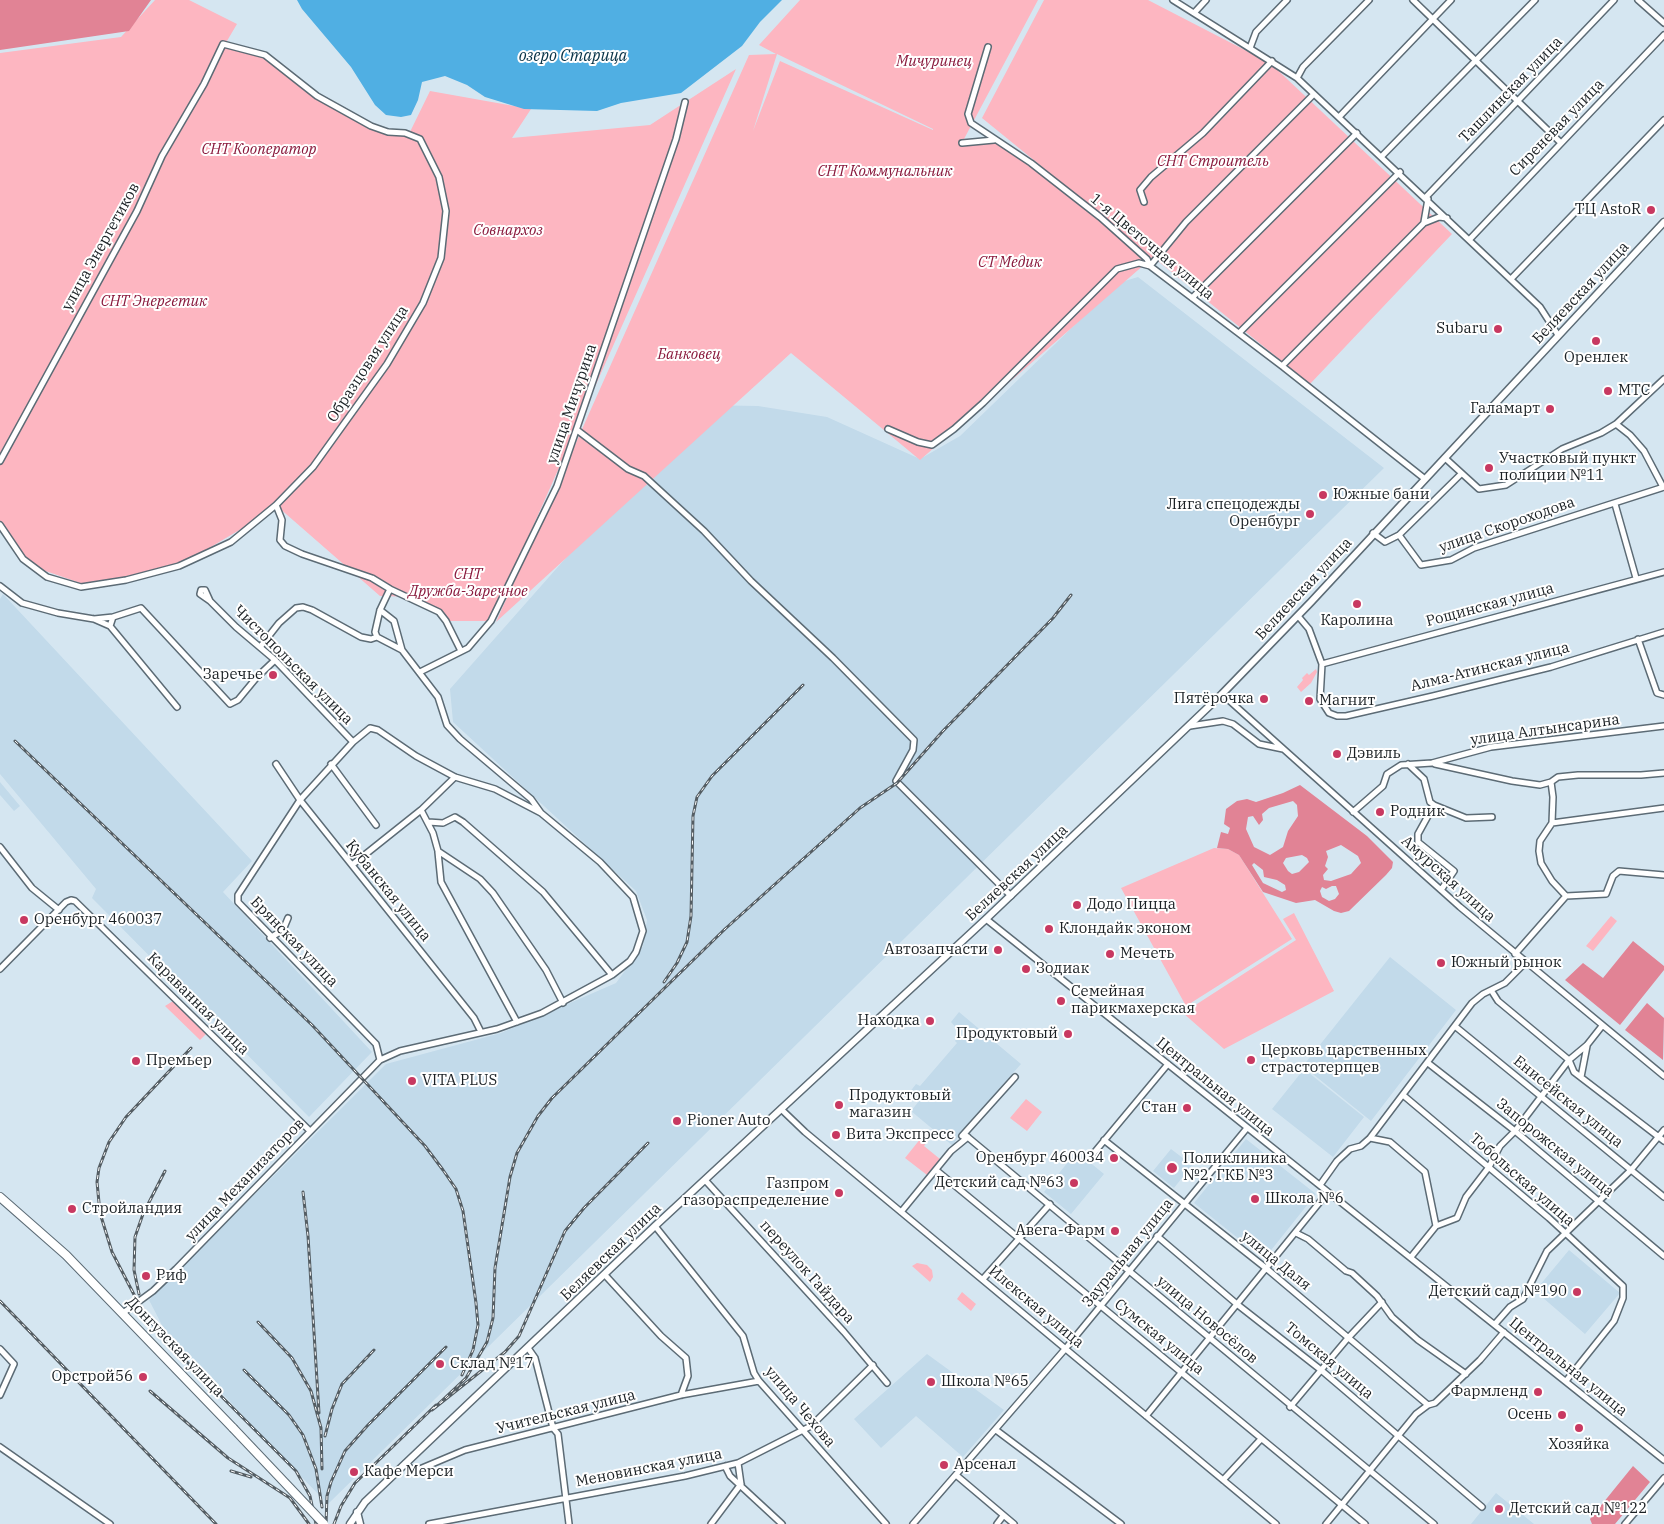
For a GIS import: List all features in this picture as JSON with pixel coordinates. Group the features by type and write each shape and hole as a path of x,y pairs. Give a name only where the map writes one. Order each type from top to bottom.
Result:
{"highway":[{"name":"Донгузская улица","path":"0,1197 50,1239 324,1524"}],"main road":[{"name":"Беляевская улица","path":"350,1524 357,1512 405,1464 655,1226 986,920 1190,726 1298,616 1373,533 1664,222"},
{"path":"357,1512 360,1524"}],"street":[{"path":"1173,0 1297,78 1400,172 1540,307 1558,335"},
{"path":"1194,13 1206,0"},
{"path":"1250,48 1256,32 1287,0"},
{"path":"1297,78 1304,67 1369,0"},
{"path":"1412,0 1560,142"},
{"path":"1339,117 1451,0"},
{"path":"1382,156 1535,0"},
{"name":"Ташлинская улица","path":"1427,198 1614,0"},
{"path":"1638,0 1664,23"},
{"name":"Сиреневая улица","path":"1470,239 1560,142 1664,35"},
{"name":"улица Энергетиков","path":"0,461 137,211 162,156 204,84 223,44"},
{"name":"Образцовая улица","path":"0,525 23,559 46,577 81,587 126,580 179,566 231,542 276,505 313,467 387,364 423,303 441,258 446,211 439,177 420,139 405,133 388,132 371,126 317,96 265,56 223,44"},
{"name":"1-я Цветочная улица","path":"988,47 968,114 970,123 997,140 1100,218 1146,259 1150,266 1282,366 1425,479"},
{"path":"1144,202 1140,190 1151,177 1203,133 1272,61"},
{"path":"888,429 918,442 932,445 954,429 983,403 1118,269 1138,263 1150,266 1186,222 1314,94"},
{"name":"улица Мичурина","path":"420,672 468,648 491,621 557,486 676,138 685,102"},
{"path":"1511,280 1664,120"},
{"path":"1192,298 1357,133"},
{"path":"962,143 997,140"},
{"path":"1239,333 1400,172"},
{"path":"1424,223 1427,198"},
{"path":"1282,366 1424,223 1439,217 1447,218"},
{"path":"1445,458 1479,489 1506,484 1562,449 1601,433 1616,424 1664,379"},
{"path":"1616,424 1630,435 1644,451 1664,487"},
{"path":"577,430 628,469 644,476 704,530 751,581 833,658 914,740 913,750 896,781 1011,896"},
{"path":"1373,533 1385,542 1399,535 1461,474"},
{"name":"улица Скороходова","path":"1399,535 1421,564 1452,560 1474,548 1664,487"},
{"path":"1615,504 1636,578"},
{"path":"276,505 282,520 280,540 285,546 302,554 372,578 390,589 439,612 446,621 461,651"},
{"name":"Рощинская улица","path":"1322,664 1664,572"},
{"path":"0,586 22,603 58,613 94,619 110,626 177,707"},
{"path":"376,637 375,632 380,610 390,589"},
{"name":"Чистопольская улица","path":"210,601 236,627 275,660 353,742 370,728 378,730 416,756 456,777 494,789 541,813 600,862 632,897 642,921 641,941 630,961 612,975 563,1003 517,1022 407,1050 380,1060"},
{"path":"260,646 279,623 296,608 303,607 361,637 371,639 376,637 402,650"},
{"path":"94,619 141,608 230,704 238,700 257,677 275,660"},
{"path":"380,610 394,622 402,650 438,697 447,725 460,739 531,799 541,813"},
{"path":"110,626 113,616"},
{"path":"1298,616 1309,629 1322,664"},
{"name":"Алма-Атинская улица","path":"1322,664 1320,690 1324,707 1329,713 1346,716 1551,666 1664,632"},
{"path":"1638,639 1657,693 1664,695"},
{"name":"Амурская улица","path":"1222,694 1514,954 1664,1076"},
{"path":"1190,726 1223,721 1233,724 1259,744 1285,750"},
{"name":"улица Алтынсарина","path":"1353,812 1383,786 1387,774 1401,765 1432,763 1491,747 1664,726"},
{"name":"Брянская улица","path":"353,742 300,800 238,895 238,902 241,908 270,938 376,1044 380,1060"},
{"path":"1432,763 1512,781 1540,785 1551,782 1558,777 1578,775 1664,773"},
{"name":"Кубанская улица","path":"276,764 300,800 474,1018 482,1032"},
{"path":"331,764 376,825"},
{"path":"1408,764 1424,779 1430,802 1434,805 1466,818 1492,817"},
{"path":"352,865 421,810 456,777"},
{"path":"1551,782 1553,797 1552,823 1540,841 1538,852 1552,881 1566,896"},
{"path":"1434,805 1418,834 1418,842 1454,871 1440,890"},
{"path":"1552,823 1664,808"},
{"path":"421,810 428,822 438,851 441,882 517,1022"},
{"path":"428,822 443,823 454,817 463,822 543,892 612,975"},
{"path":"0,847 32,888 59,910 0,969"},
{"path":"438,851 480,879 493,893 546,970 563,1003"},
{"path":"1514,954 1566,896 1578,893 1606,894 1612,876 1619,871 1664,875"},
{"name":"Караванная улица","path":"59,910 66,902 76,901 310,1131"},
{"path":"270,938 283,930 288,918"},
{"name":"Центральная улица","path":"986,920 1664,1460"},
{"path":"1320,1185 1337,1161 1350,1149 1366,1143 1456,1027 1472,1003 1515,974 1525,963"},
{"path":"1491,990 1498,1002 1569,1060 1574,1072"},
{"path":"1411,1257 1436,1226 1457,1218 1466,1197 1489,1167 1493,1156 1515,1131 1561,1069 1587,1045 1602,1026"},
{"name":"Енисейская улица","path":"1456,1027 1664,1197"},
{"path":"1581,1077 1587,1045"},
{"name":"улица Механизаторов","path":"123,1313 154,1291 380,1060"},
{"name":"Запорожская улица","path":"1428,1063 1600,1200 1664,1256"},
{"path":"1093,1154 1168,1064"},
{"path":"1561,1069 1574,1072 1664,1141"},
{"path":"901,1212 1015,1077"},
{"name":"Тобольская улица","path":"1403,1095 1489,1167 1623,1286 1623,1298 1614,1321 1566,1381"},
{"name":"Илекская улица","path":"781,1109 901,1212 1276,1524"},
{"name":"Зауральная улица","path":"913,1524 1066,1348 1247,1128"},
{"path":"1495,1324 1510,1307 1523,1299 1530,1290 1538,1267 1547,1251 1631,1170 1664,1130"},
{"name":"улица Новосёлов","path":"966,1136 1211,1338 1290,1407 1434,1524"},
{"path":"1370,1138 1390,1142 1425,1172 1436,1226"},
{"name":"улица Даля","path":"1104,1140 1266,1269 1428,1405"},
{"name":"Сумская улица","path":"936,1170 1365,1524"},
{"name":"переулок Гайдара","path":"706,1180 873,1365 887,1383"},
{"path":"1146,1416 1328,1192"},
{"path":"983,1279 1050,1204"},
{"name":"улица Чехова","path":"655,1226 743,1336 754,1373 759,1381 886,1524"},
{"path":"1296,1233 1308,1239 1346,1271 1352,1273 1382,1302 1392,1317 1418,1340 1466,1374"},
{"name":"Томская улица","path":"1158,1236 1238,1305 1321,1370 1482,1507"},
{"path":"605,1275 661,1336 686,1358 688,1376 681,1395"},
{"path":"1290,1407 1348,1338 1382,1302"},
{"path":"1326,1524 1416,1414 1428,1405 1435,1404 1466,1374 1504,1332"},
{"path":"528,1348 535,1358 553,1428 558,1434 570,1524"},
{"path":"0,1349 12,1360 13,1369 0,1395"},
{"name":"Меновинская улица","path":"429,1524 685,1476 738,1463 811,1426 836,1404 873,1365"},
{"name":"Учительская улица","path":"405,1464 415,1471 465,1450 681,1395 759,1381"},
{"path":"996,1430 1121,1524"},
{"path":"1223,1480 1262,1439"},
{"path":"0,1447 110,1524"},
{"path":"711,1524 741,1484 738,1463"},
{"path":"724,1466 730,1476 741,1484 782,1524"},
{"path":"956,1475 1014,1524"},
{"path":"1625,1524 1664,1478"},
{"path":"997,1524 1003,1516"}],"shaded area":[{"path":"0,0 151,0 129,31 0,50"},
{"path":"1138,277 1384,468 328,1504 166,1333 149,1300 386,1064 501,1033 616,983 643,946 647,920 636,891 453,722 450,689 701,405 758,406 827,417 920,459 960,436 1118,283"},
{"path":"3,594 252,861 223,892 372,1052 309,1117 92,898 96,889 0,774 0,599"},
{"path":"0,782 20,806 14,811 0,795"},
{"path":"1300,785 1367,836 1393,862 1392,868 1386,875 1349,911 1341,913 1315,900 1296,903 1263,892 1239,855 1228,849 1217,848 1221,832 1228,834 1230,828 1224,824 1226,809 1237,801 1247,799 1256,802","holes":["1293,801 1297,805 1298,816 1288,831 1283,847 1270,855 1254,847 1246,829 1248,817 1253,816 1259,825 1263,820 1262,814 1269,808","1341,845 1358,856 1361,863 1351,874 1331,881 1324,880 1323,875 1328,869 1325,866 1328,857 1326,851","1302,855 1309,862 1299,872 1292,874 1283,863 1286,858","1254,863 1263,870 1264,877 1277,880 1285,885 1286,890 1282,892 1263,883 1252,865","1336,886 1339,894 1335,899 1329,901 1322,897 1320,891 1322,887 1326,889"]},
{"path":"1633,941 1664,966 1664,970 1620,1025 1565,980 1583,963 1603,978"},
{"path":"1390,957 1456,1010 1371,1121 1303,1066"},
{"path":"1647,1003 1664,1018 1663,1060 1625,1030"},
{"path":"959,1012 1021,1064 960,1133 953,1146 911,1111 919,1101 909,1093 916,1084 920,1086 957,1043 955,1041 960,1032 951,1022"},
{"path":"1304,1069 1364,1117 1333,1157 1272,1109"},
{"name":"Школа №6","path":"1246,1139 1316,1194 1264,1259 1194,1203"},
{"name":"Поликлиника №2, ГКБ №3","path":"1171,1149 1192,1165 1174,1188 1153,1171"},
{"name":"Детский сад №63","path":"1082,1156 1104,1174 1071,1214 1044,1192 1072,1157 1078,1161"},
{"name":"Детский сад №190","path":"1569,1250 1620,1293 1585,1334 1535,1291"},
{"name":"Школа №65","path":"927,1354 1004,1410 963,1457 916,1416 881,1448 854,1419"},
{"path":"1633,1466 1650,1482 1615,1524 1592,1524 1590,1519"},
{"name":"Детский сад №122","path":"1496,1493 1534,1524 1471,1524"}],"green space":[{"path":"155,0 189,0 237,24 224,46 265,55 296,81 387,134 408,136 430,91 531,109 512,138 650,125 736,69 491,621 446,621 420,597 380,596 278,507 179,566 89,586 31,566 0,524 0,53 121,37"},
{"path":"800,0 1038,0 964,139 997,140 1108,225 1110,222 982,118 1044,0 1148,0 1270,63 1452,234 1310,384 1153,257 920,460 791,353 496,622 749,55 776,54 759,45","holes":["777,54 933,129 780,61 753,131"]},
{"path":"1316,669 1317,672 1311,683 1301,692 1297,687 1303,680 1302,678 1307,673 1309,675"},
{"path":"1214,848 1228,849 1239,855 1292,939 1186,1006 1121,888"},
{"path":"1294,913 1334,991 1224,1049 1183,1013 1296,940 1283,919"},
{"path":"1611,916 1617,921 1593,951 1586,946"},
{"path":"173,1001 206,1034 200,1040 165,1006"},
{"path":"1026,1099 1042,1112 1027,1131 1010,1118"},
{"path":"925,1133 930,1138 924,1146 940,1159 927,1175 905,1158"},
{"path":"917,1263 927,1265 932,1270 933,1277 930,1282 912,1266"},
{"path":"962,1292 976,1304 971,1311 957,1299"}],"water":[{"name":"озеро Старица","path":"297,0 782,0 760,22 742,46 681,93 621,103 597,111 524,109 485,97 467,85 445,76 422,82 418,100 411,115 401,117 386,115 375,105 351,67 302,9"}],"railway":[{"path":"648,1143 584,1208 565,1231 519,1336 505,1352 432,1410 466,1378 487,1342 493,1318 495,1268 510,1177 517,1153 538,1116 552,1098 725,929 860,808 897,783 942,732 1053,618 1071,595"},
{"path":"664,982 677,963 687,942 691,916 693,816 697,797 712,776 803,685"},
{"path":"15,741 312,1025 425,1146 443,1170 456,1189 463,1211 476,1303 478,1325 473,1350 462,1375"},
{"path":"191,1048 126,1117 109,1142 99,1168 97,1182 100,1213 112,1252 143,1312 168,1343 296,1471 310,1496 316,1524"},
{"path":"139,1294 134,1270 135,1237 143,1214 165,1171"},
{"path":"303,1192 308,1236 319,1413"},
{"path":"0,1301 216,1524"},
{"path":"258,1322 292,1358 311,1391 321,1428 322,1469"},
{"path":"326,1524 327,1496 345,1451 368,1425 446,1347"},
{"path":"325,1436 332,1409 342,1384 374,1350"},
{"path":"244,1370 289,1415 303,1435 316,1469 322,1507"},
{"path":"150,1391 228,1458 290,1498 309,1524"},
{"path":"334,1524 341,1506 355,1483 436,1405"},
{"path":"231,1471 251,1477"}],"place":[{"name":"ТЦ AstoR","path":"1651,210"},
{"name":"Subaru","path":"1498,329"},
{"name":"Оренлек","path":"1596,341"},
{"name":"МТС","path":"1608,391"},
{"name":"Галамарт","path":"1550,409"},
{"name":"Участковый пункт полиции №11","path":"1489,468"},
{"name":"Южные бани","path":"1323,495"},
{"name":"Лига спецодежды Оренбург","path":"1310,514"},
{"name":"Каролина","path":"1357,604"},
{"name":"Заречье","path":"273,675"},
{"name":"Пятёрочка","path":"1264,699"},
{"name":"Магнит","path":"1309,701"},
{"name":"Дэвиль","path":"1337,754"},
{"name":"Родник","path":"1380,812"},
{"name":"Додо Пицца","path":"1077,905"},
{"name":"Оренбург 460037","path":"24,920"},
{"name":"Клондайк эконом","path":"1049,929"},
{"name":"Автозапчасти","path":"998,950"},
{"name":"Мечеть","path":"1110,954"},
{"name":"Южный рынок","path":"1441,963"},
{"name":"Зодиак","path":"1026,969"},
{"name":"Семейная парикмахерская","path":"1061,1001"},
{"name":"Находка","path":"930,1021"},
{"name":"Продуктовый","path":"1068,1034"},
{"name":"Церковь царственных страстотерпцев","path":"1251,1060"},
{"name":"Премьер","path":"136,1061"},
{"name":"VITA PLUS","path":"412,1081"},
{"name":"Продуктовый магазин","path":"839,1105"},
{"name":"Стан","path":"1187,1108"},
{"name":"Pioner Auto","path":"677,1121"},
{"name":"Вита Экспресс","path":"836,1135"},
{"name":"Оренбург 460034","path":"1114,1158"},
{"name":"Поликлиника №2, ГКБ №3","path":"1172,1168"},
{"name":"Детский сад №63","path":"1074,1183"},
{"name":"Газпром газораспределение","path":"839,1193"},
{"name":"Школа №6","path":"1255,1199"},
{"name":"Стройландия","path":"72,1209"},
{"name":"Авега-Фарм","path":"1115,1231"},
{"name":"Риф","path":"146,1276"},
{"name":"Детский сад №190","path":"1577,1292"},
{"name":"Склад №17","path":"440,1364"},
{"name":"Орстрой56","path":"143,1377"},
{"name":"Школа №65","path":"931,1382"},
{"name":"Фармленд","path":"1538,1392"},
{"name":"Осень","path":"1562,1415"},
{"name":"Хозяйка","path":"1579,1428"},
{"name":"Арсенал","path":"944,1465"},
{"name":"Кафе Мерси","path":"354,1472"},
{"name":"Детский сад №122","path":"1499,1509"}],"park label":[{"name":"Мичуринец","path":"934,62"},
{"name":"СНТ Кооператор","path":"259,150"},
{"name":"СНТ Строитель","path":"1213,162"},
{"name":"СНТ Коммунальник","path":"885,172"},
{"name":"Совнархоз","path":"508,231"},
{"name":"СТ Медик","path":"1010,263"},
{"name":"СНТ Энергетик","path":"154,302"},
{"name":"Банковец","path":"689,355"},
{"name":"СНТ Дружба-Заречное","path":"468,584"}]}
